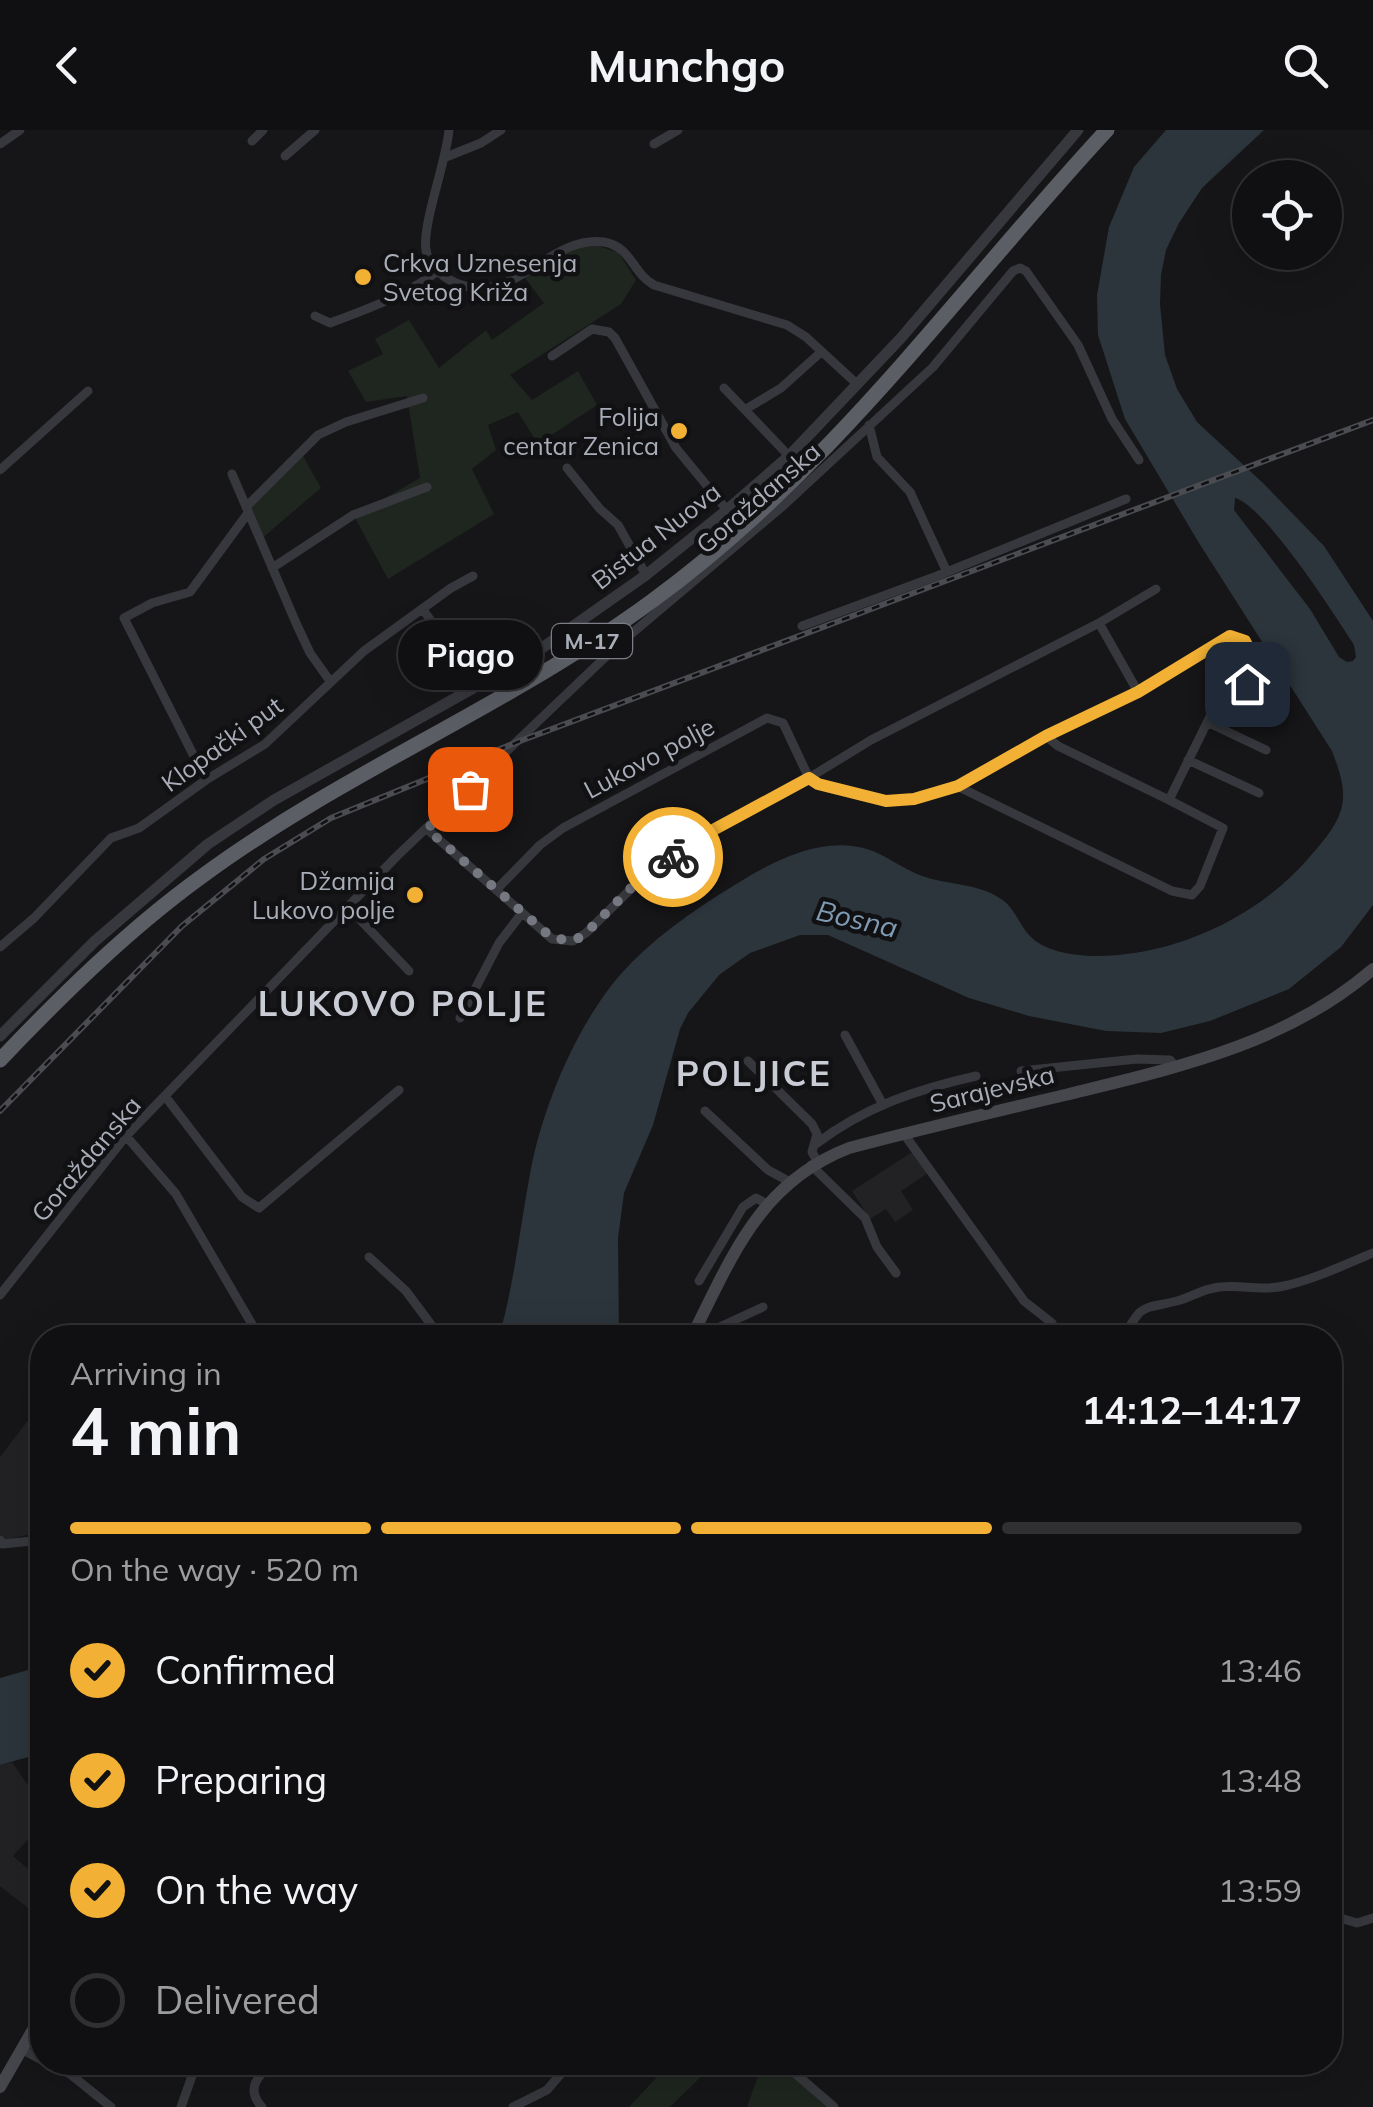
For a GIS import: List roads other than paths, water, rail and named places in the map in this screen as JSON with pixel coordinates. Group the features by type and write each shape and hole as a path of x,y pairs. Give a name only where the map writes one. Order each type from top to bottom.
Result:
{"highway":[{"name":"M-17","path":"0,1060 122,942 202,876 297,814 562,660 682,579 785,491 852,422 1107,130"}],"main road":[{"name":"Sarajevska","path":"697,1325 733,1255 767,1204 814,1163 849,1148 1176,1067 1277,1032 1349,990 1373,968"},
{"path":"0,2087 30,2035"}],"street":[{"path":"0,144 20,130"},
{"path":"252,141 263,130"},
{"path":"285,156 315,130"},
{"path":"448,130 446,157 425,247 438,272 464,286 482,288 510,282 570,248 592,242 608,243 630,256 641,276 654,285 776,320 806,337 858,384"},
{"path":"446,157 501,130"},
{"path":"654,144 678,130"},
{"name":"Bistua Nuova","path":"0,1036 95,941 208,844 274,800 532,655 646,574 727,510 789,456 901,338 1078,130"},
{"name":"Goraždanska","path":"0,1295 126,1136 348,907 618,645 784,505 933,368 1013,270 1020,268 1058,312 1078,345 1112,420 1139,460"},
{"path":"316,316 330,323 396,297 438,272"},
{"path":"552,356 592,329 609,332 676,448 727,510"},
{"path":"746,409 781,388 820,353"},
{"path":"724,388 789,456"},
{"path":"0,470 88,391"},
{"path":"206,780 124,618 152,603 190,592 247,510 318,436 346,422 423,398"},
{"path":"869,425 877,457 910,492 946,570"},
{"path":"568,468 600,510 618,524 646,574"},
{"path":"232,474 310,653 330,682"},
{"path":"272,568 353,515 428,486"},
{"path":"802,626 1126,499"},
{"name":"Klopački put","path":"0,947 34,918 111,838 139,828 265,744 364,652 473,576"},
{"path":"427,829 552,938 574,941 638,881 743,812 870,740 1100,623 1156,589"},
{"path":"424,611 477,686"},
{"path":"1100,623 1138,692"},
{"path":"809,778 818,784 886,801 914,799 958,786 1046,736 1138,692 1230,636 1237,636 1245,641 1254,666 1247,684 1238,693 1223,690 1168,800"},
{"name":"Lukovo polje","path":"496,890 540,845 563,828 767,718 782,723 809,778"},
{"path":"1207,722 1266,750"},
{"path":"958,786 1172,891 1192,895 1200,886 1223,828 1058,746 1046,736"},
{"path":"1188,760 1259,793"},
{"path":"348,907 409,971"},
{"path":"460,1018 500,943 522,914"},
{"path":"845,1036 882,1104"},
{"path":"1022,1071 1137,1060 1170,1060 1176,1067"},
{"path":"748,1061 812,1124 816,1144"},
{"path":"896,1273 876,1247 865,1218 814,1163 812,1152 816,1144 882,1104 926,1087 976,1076"},
{"name":"Goraždanska","path":"165,1096 242,1197 259,1208 399,1090"},
{"path":"705,1112 768,1170 790,1182"},
{"path":"904,1134 1024,1301 1052,1325"},
{"path":"126,1136 176,1194 252,1325"},
{"path":"699,1281 743,1207 756,1198 767,1204"},
{"path":"1130,1325 1148,1305 1178,1301 1213,1288 1234,1286 1258,1291 1289,1285 1373,1252"},
{"path":"369,1257 406,1290 432,1325"},
{"path":"724,1325 763,1307"},
{"path":"0,1540 2,1544 30,1541"},
{"path":"1342,1919 1357,1923 1373,1918"},
{"path":"21,2050 30,2054"},
{"path":"71,2075 111,2107"},
{"path":"181,2107 193,2075"},
{"path":"259,2075 253,2086 255,2100 262,2107"},
{"path":"514,2107 547,2090 560,2075"},
{"path":"797,2075 834,2107"}],"water":[{"name":"Bosna","path":"1166,130 1264,130 1202,188 1166,250 1160,304 1165,355 1177,389 1197,422 1324,546 1373,621 1373,905 1341,947 1289,989 1210,1021 1161,1033 1106,1031 1029,1016 969,998 828,935 800,935 750,953 719,975 680,1029 653,1125 624,1193 618,1238 619,1325 502,1325 543,1122 575,1043 604,995 645,949 733,886 764,868 814,848 867,849 922,876 992,894 1009,906 1029,935 1050,948 1084,955 1122,955 1181,942 1237,917 1286,881 1335,824 1343,795 1332,751 1125,419 1098,335 1097,295 1109,227 1134,167","holes":["1235,498 1263,520 1354,645 1353,661 1339,657 1310,609 1234,510"]},
{"path":"30,1669 30,1756 0,1765 0,1678"}],"railway":[{"path":"0,1111 182,926 264,859 331,818 520,741 1373,420"}],"place":[{"name":"Crkva Uznesenja Svetog Križa","path":"363,277"},
{"name":"Folija centar Zenica","path":"679,431"},
{"name":"Piago","path":"470,789"},
{"name":"Džamija Lukovo polje","path":"415,895"}],"district":[{"name":"LUKOVO POLJE","path":"403,1004"},
{"name":"POLJICE","path":"754,1074"}]}
